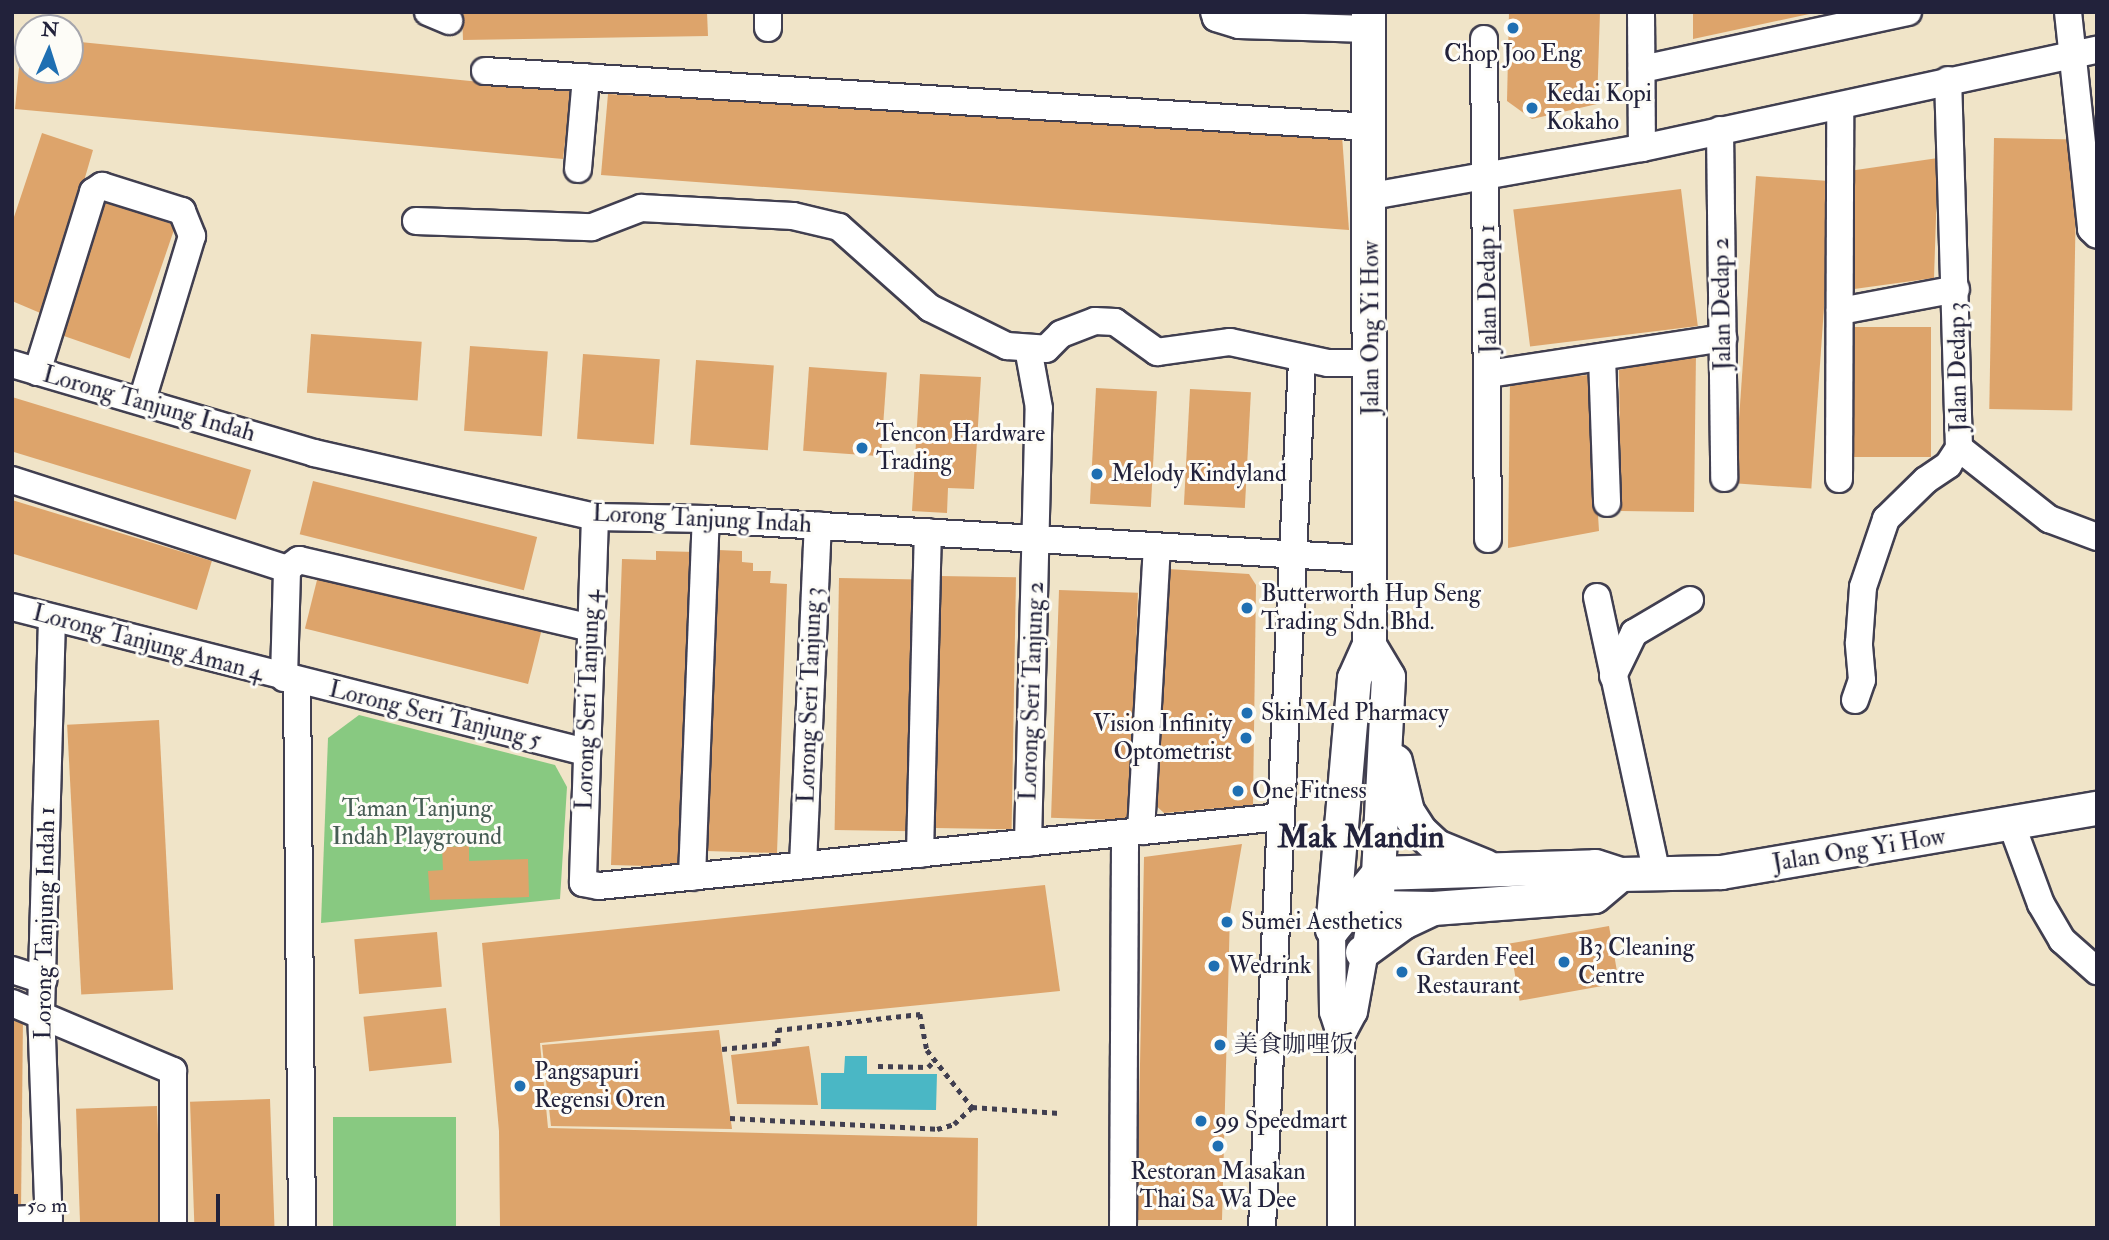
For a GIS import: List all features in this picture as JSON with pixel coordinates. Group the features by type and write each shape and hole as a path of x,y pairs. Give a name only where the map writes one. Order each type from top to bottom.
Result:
{"main road":[{"name":"Jalan Ong Yi How","path":"1332,929 1354,678 1369,645 1372,196 1368,21"},
{"path":"1332,929 1373,890 1387,725 1388,677 1369,645"},
{"path":"1387,725 1407,811 1420,831 1436,846 1496,871"},
{"path":"1344,806 1373,890"},
{"name":"Jalan Ong Yi How","path":"1373,890 1496,871 1595,866 1620,874 1721,872 2097,808"},
{"path":"1362,953 1403,922 1433,908 1594,896 1620,874"},
{"path":"1373,890 1433,908"}],"street":[{"path":"1214,12 1216,18 1239,26 1368,21"},
{"path":"1641,12 1642,148"},
{"path":"1643,69 1908,12"},
{"path":"2068,12 2085,52 2091,229 2097,235"},
{"name":"Jalan Dedap 1","path":"1484,39 1489,374 1488,539"},
{"path":"1372,196 1642,148 2085,52"},
{"path":"485,71 1369,127"},
{"path":"578,169 586,78"},
{"name":"Jalan Dedap 3","path":"1855,700 1862,680 1859,643 1863,587 1886,519 1926,480 1948,465 1959,448 1948,80"},
{"path":"1839,479 1840,107"},
{"name":"Jalan Dedap 2","path":"1720,131 1724,478"},
{"path":"25,368 93,192 103,186 181,211 192,236 142,401"},
{"path":"416,221 592,227 641,208 793,216 839,227 930,307 1007,346 1046,349 1061,334 1095,321 1115,322 1157,352 1230,342 1302,359 1371,363"},
{"path":"1840,311 1956,289"},
{"path":"1489,374 1723,338"},
{"name":"Lorong Seri Tanjung 2","path":"1028,348 1039,408 1028,843"},
{"path":"1602,357 1607,503"},
{"path":"1262,1228 1281,817 1297,555 1302,359"},
{"name":"Lorong Tanjung Indah","path":"25,368 314,453 595,516 818,525 1368,559"},
{"path":"1959,448 2049,519 2097,537"},
{"path":"12,480 287,569"},
{"name":"Lorong Seri Tanjung 4","path":"595,516 583,883 599,886 692,877"},
{"path":"706,519 692,877 1281,817"},
{"name":"Lorong Seri Tanjung 3","path":"803,865 818,525"},
{"path":"920,854 928,532"},
{"path":"1123,1228 1133,832 1157,548"},
{"path":"287,569 299,560 591,628"},
{"path":"287,569 304,1115 302,1228"},
{"path":"1597,597 1657,875"},
{"path":"1614,676 1634,634 1690,600"},
{"name":"Lorong Tanjung Aman 4","path":"12,607 291,680"},
{"name":"Lorong Tanjung Indah 1","path":"49,1223 41,1012 52,618"},
{"name":"Lorong Seri Tanjung 5","path":"291,680 586,752"},
{"path":"2011,823 2042,904 2062,940 2097,971"},
{"path":"1341,1036 1354,1012 1373,890"},
{"path":"1332,929 1333,1012 1341,1036 1341,1228"},
{"path":"12,970 43,981"},
{"path":"12,1003 41,1012 173,1071 173,1228"},
{"path":"12,1220 49,1223"}],"path":[{"path":"722,1049 778,1043 777,1030 920,1014 927,1050 972,1107"},
{"path":"878,1066 928,1066 935,1060"},
{"path":"730,1118 937,1129 954,1124 972,1107 1060,1113"}],"green space":[{"name":"Taman Tanjung Indah Playground","path":"359,715 555,765 567,787 560,899 321,923 328,738"},
{"path":"333,1117 456,1117 456,1228 333,1228"}],"water":[{"path":"845,1056 867,1056 867,1074 937,1074 936,1110 821,1109 821,1073 844,1073"}],"building":[{"path":"462,12 707,12 708,36 463,40"},
{"path":"1509,12 1600,12 1597,104 1532,119 1507,101"},
{"path":"1693,12 1814,12 1814,13 1693,39"},
{"path":"84,42 571,91 563,159 15,109 17,84 84,84"},
{"path":"608,94 1342,136 1349,230 601,175"},
{"path":"42,133 93,150 45,315 12,301 12,223"},
{"path":"1994,138 2077,139 2072,410 1989,409"},
{"path":"1938,158 1934,278 1847,290 1849,171"},
{"path":"1756,176 1833,181 1811,489 1735,483"},
{"path":"1681,189 1698,326 1530,347 1513,210"},
{"path":"99,199 176,225 130,359 53,332"},
{"path":"1848,327 1931,327 1931,457 1848,457"},
{"path":"311,334 422,342 418,401 307,393"},
{"path":"470,346 548,351 542,436 464,431"},
{"path":"1696,353 1694,512 1621,511 1619,370"},
{"path":"583,354 660,359 654,444 577,439"},
{"path":"696,360 774,365 768,450 690,445"},
{"path":"809,367 887,372 881,456 803,451"},
{"path":"920,374 981,377 974,489 948,488 947,513 912,511"},
{"path":"1589,375 1599,531 1508,548 1510,381"},
{"path":"1096,388 1157,391 1151,507 1090,504"},
{"path":"1190,389 1251,392 1245,508 1184,505"},
{"path":"12,397 251,470 236,520 12,451"},
{"path":"313,481 537,537 524,590 300,534"},
{"path":"12,500 212,561 197,610 12,553"},
{"path":"718,550 742,551 742,562 753,563 753,571 771,571 770,583 787,584 777,853 706,851"},
{"path":"656,551 696,552 685,867 611,865 622,559 656,560"},
{"path":"1168,569 1249,574 1256,585 1253,805 1164,813 1152,802"},
{"path":"318,576 541,632 528,684 305,628"},
{"path":"939,576 1016,577 1012,829 935,828"},
{"path":"839,578 918,579 914,831 835,830"},
{"path":"1059,590 1138,593 1130,821 1051,818"},
{"path":"159,720 173,990 81,994 67,725"},
{"path":"1242,844 1230,913 1222,1220 1137,1220 1144,857"},
{"path":"469,846 469,861 528,859 529,897 430,900 428,871 443,870 442,847"},
{"name":"Pangsapuri Regensi Oren","path":"1045,885 1060,991 540,1043 548,1128 978,1138 977,1228 500,1228 499,1131 482,943"},
{"name":"B3 Cleaning Centre","path":"1609,926 1619,983 1520,1001 1510,944"},
{"path":"437,932 442,987 359,994 354,939"},
{"path":"446,1008 452,1063 369,1071 363,1017"},
{"path":"12,1014 23,1017 21,1211 12,1211"},
{"path":"719,1030 732,1129 551,1126 542,1045"},
{"path":"809,1046 818,1105 737,1104 731,1055"},
{"path":"270,1099 275,1228 194,1228 190,1102"},
{"path":"157,1106 161,1228 80,1228 76,1109"}],"place":[{"name":"Chop Joo Eng","path":"1513,28"},
{"name":"Kedai Kopi Kokaho","path":"1532,108"},
{"name":"Tencon Hardware Trading","path":"862,448"},
{"name":"Melody Kindyland","path":"1097,474"},
{"name":"Butterworth Hup Seng Trading Sdn. Bhd.","path":"1247,608"},
{"name":"SkinMed Pharmacy","path":"1247,713"},
{"name":"Vision Infinity Optometrist","path":"1246,738"},
{"name":"One Fitness","path":"1238,791"},
{"name":"Sumei Aesthetics","path":"1227,922"},
{"name":"B3 Cleaning Centre","path":"1564,962"},
{"name":"Wedrink","path":"1214,966"},
{"name":"Garden Feel Restaurant","path":"1402,972"},
{"name":"美食咖哩饭","path":"1220,1045"},
{"name":"Pangsapuri Regensi Oren","path":"520,1086"},
{"name":"99 Speedmart","path":"1201,1121"},
{"name":"Restoran Masakan Thai Sa Wa Dee","path":"1218,1146"}],"district":[{"name":"Mak Mandin","path":"1361,837"}]}
